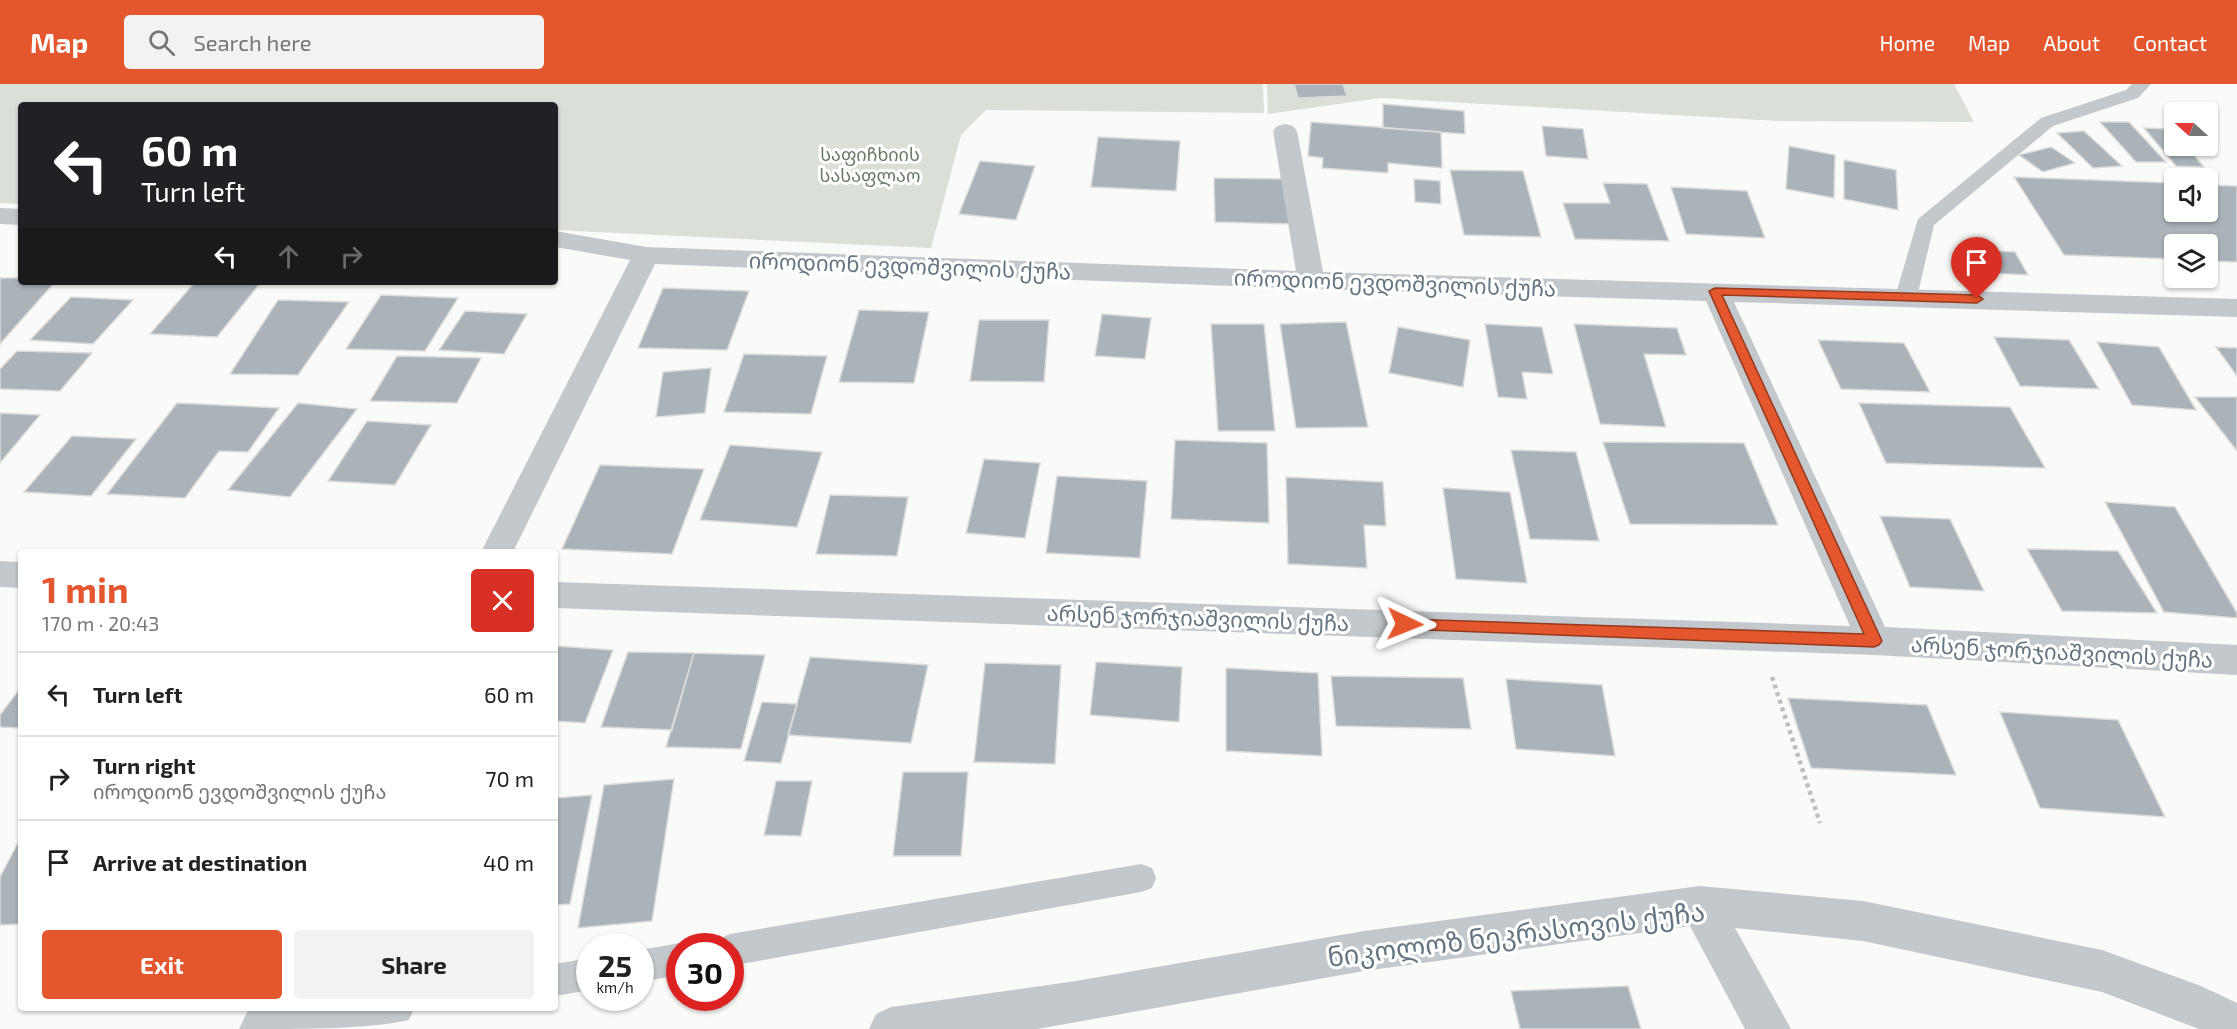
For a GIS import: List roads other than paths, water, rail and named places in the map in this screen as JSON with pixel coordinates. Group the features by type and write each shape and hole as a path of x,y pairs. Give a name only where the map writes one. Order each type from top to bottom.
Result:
{"street":[{"path":"1285,131 1311,280"},
{"path":"0,216 18,217"},
{"name":"იროდიონ ევდოშვილის ქუჩა","path":"558,240 646,255 1311,280 2237,308"},
{"path":"499,549 646,255"},
{"path":"1715,291 1874,641"},
{"path":"0,574 18,575"},
{"name":"არსენ ჯორჯიაშვილის ქუჩა","path":"558,596 1874,641 1912,645 2237,660"},
{"path":"1700,905 1769,1029"},
{"name":"ნიკოლოზ ნეკრასოვის ქუჩა","path":"891,1029 1080,1015 1364,951 1700,905 1863,921 2103,971 2201,1007 2237,1026"},
{"path":"261,1029 270,1011"}],"lane":[{"path":"1906,297 1925,223 2047,122 2132,94 2142,84"},
{"path":"744,948 1141,878"},
{"path":"558,979 576,976"},
{"path":"276,1029 380,1011"}],"park label":[{"name":"საფიჩხიის სასაფლაო","path":"870,164"}]}
